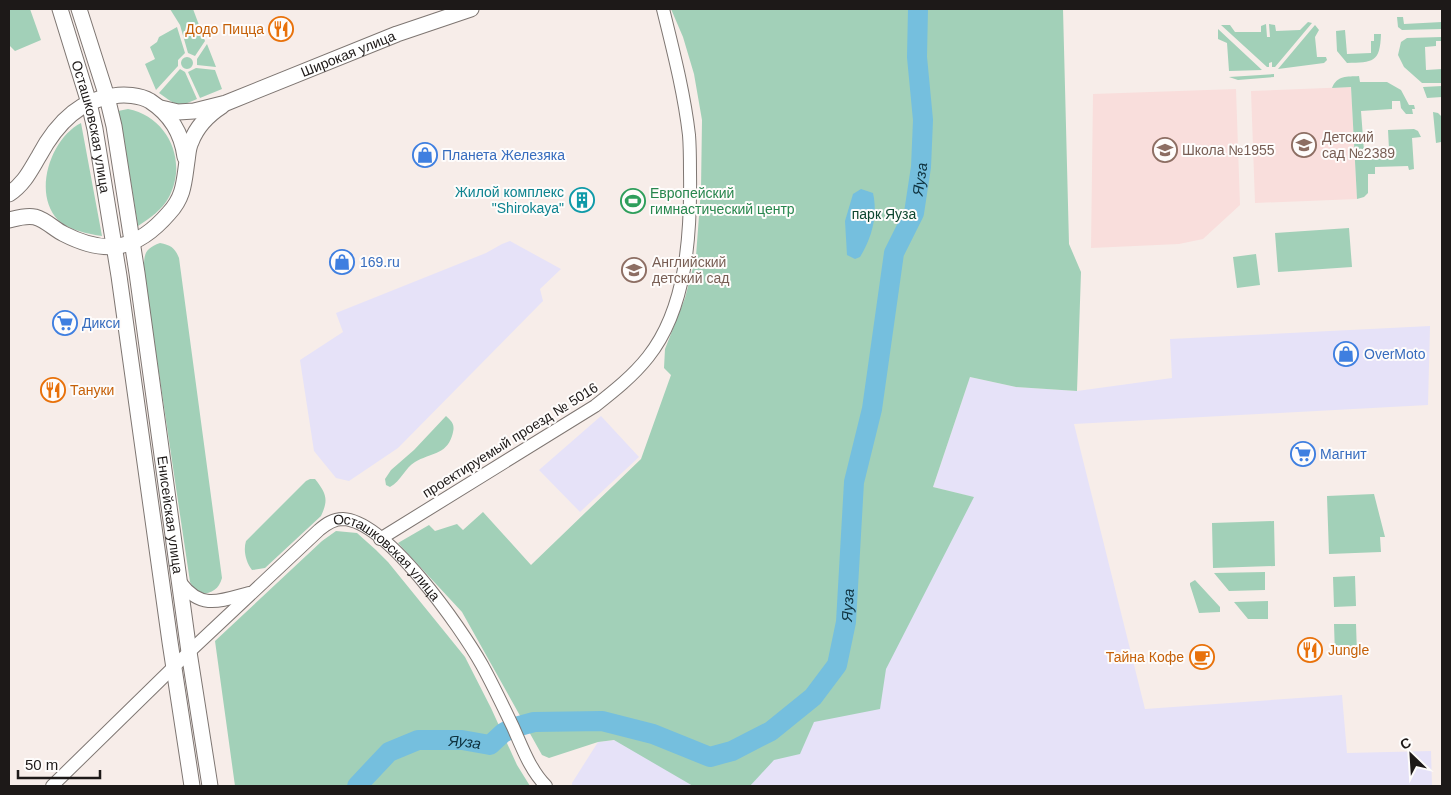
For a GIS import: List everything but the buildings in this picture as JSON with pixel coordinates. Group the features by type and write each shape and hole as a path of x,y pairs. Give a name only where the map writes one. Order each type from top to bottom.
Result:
{"main road":[{"name":"Осташковская улица","path":"60,9 89,103 95,129 114,247"},
{"name":"Осташковская улица","path":"79,9 107,96 114,126 132,242"},
{"name":"Широкая улица","path":"226,103 397,34 471,9"},
{"path":"9,194 29,175 40,154 61,123 76,109 89,103 107,96 122,95 146,99 161,108 178,112 194,111 226,103"},
{"path":"9,220 28,216 36,217 74,239 93,246 114,247 132,242 150,232 178,203 190,144 198,127 213,112 226,103"},
{"path":"161,108 172,122 180,137 186,171"},
{"name":"Енисейская улица","path":"132,242 171,510 189,652 210,786"},
{"name":"Енисейская улица","path":"114,247 192,786"},
{"path":"152,513 155,518 162,522 170,517 171,510"}],"street":[{"name":"проектируемый проезд № 5016","path":"380,539 596,406 624,382 648,357 662,336 677,299 687,248 690,189 689,136 679,74 663,9"},
{"name":"Осташковская улица","path":"52,786 251,593 328,523 343,519 353,521 380,539 408,565 452,618 474,651 501,700 533,770 546,786"},
{"path":"181,583 189,593 198,599 208,602 251,593"},
{"path":"170,642 175,650 182,654 189,652"}],"shaded area":[{"name":"Детский сад №2389","path":"1351,87 1357,199 1255,203 1251,91"},
{"name":"Школа №1955","path":"1236,89 1240,205 1203,239 1179,244 1091,248 1093,94"},
{"path":"510,241 561,269 540,289 543,301 398,448 349,481 336,478 314,451 300,360 343,332 336,313 486,253"},
{"path":"1430,326 1428,405 1074,424 1145,709 1342,695 1347,753 1431,751 1432,786 572,786 572,783 598,742 616,740 973,497 933,487 970,377 1016,387 1077,391 1172,378 1170,339"},
{"path":"601,416 639,457 580,512 539,470"}],"green space":[{"path":"9,9 30,9 41,40 15,51 9,45"},
{"path":"170,9 193,9 205,41 195,56 188,53 180,25"},
{"name":"парк Яуза","path":"671,9 1063,9 1069,244 1081,272 1077,391 1016,387 970,377 933,487 974,497 886,669 880,709 814,722 800,754 774,760 750,786 693,786 614,740 598,742 549,758 542,755 462,612 398,543 429,525 435,531 457,524 463,530 483,512 531,565 641,459 671,375 664,368 665,349 685,298 696,256 701,189 702,120 694,74 683,37"},
{"path":"1397,17 1403,17 1404,24 1442,22 1442,29 1402,30 1398,27"},
{"path":"1308,22 1312,23 1275,67 1272,67 1272,62 1267,67 1221,25 1230,25 1235,32 1261,32 1261,26 1266,24 1267,37 1270,37 1269,24 1275,25 1276,31 1300,30"},
{"path":"1315,25 1319,30 1315,37 1317,57 1326,57 1327,60 1324,63 1278,69"},
{"path":"177,27 185,53 178,60 178,66 156,90 145,64 155,59 150,47 157,42 159,37"},
{"path":"1218,29 1262,70 1229,71 1227,43 1218,39"},
{"path":"1345,30 1347,54 1371,53 1371,41 1374,41 1374,34 1381,34 1377,56 1369,61 1347,63 1337,51 1336,31"},
{"path":"1442,37 1442,41 1436,41 1436,46 1425,47 1426,70 1442,69 1442,83 1422,83 1404,67 1398,55 1401,42 1407,38"},
{"path":"207,44 216,67 197,65 197,59"},
{"path":"185,57 189,57 193,63 189,69 185,69 181,65 181,61"},
{"path":"196,68 215,70 222,89 200,98 188,72"},
{"path":"180,69 185,72 197,99 185,104 173,103 159,93"},
{"path":"1274,74 1274,77 1238,80 1229,77"},
{"path":"1359,76 1360,82 1387,82 1401,90 1409,105 1414,105 1415,109 1412,109 1413,114 1406,114 1401,108 1400,101 1392,101 1392,109 1361,111 1364,151 1389,149 1388,130 1414,129 1418,131 1421,137 1412,138 1414,169 1409,170 1408,166 1375,167 1375,174 1368,174 1368,193 1364,197 1357,199 1351,87 1332,88 1340,79"},
{"path":"1442,86 1442,97 1427,98 1423,87"},
{"path":"128,109 154,121 171,142 175,155 174,183 169,197 163,206 138,226 118,111"},
{"path":"1433,112 1438,113 1442,117 1441,142 1436,143"},
{"path":"81,123 102,236 79,231 62,223 50,209 46,196 46,181 54,153 70,130"},
{"path":"1349,228 1352,267 1278,272 1275,233"},
{"path":"160,243 172,248 179,258 222,578 214,590 201,594 194,589 190,582 144,272 147,251"},
{"path":"1256,254 1260,285 1237,288 1233,257"},
{"path":"446,416 454,427 446,447 415,462 390,487 386,485 385,479 391,470 414,450"},
{"path":"310,479 315,479 324,492 326,501 321,516 265,568 252,570 246,556 246,541"},
{"path":"1374,494 1385,537 1380,537 1381,552 1329,554 1327,496"},
{"path":"1274,521 1275,566 1213,568 1212,523"},
{"path":"336,531 357,533 376,550 388,562 465,657 517,765 530,786 235,786 215,641 322,541"},
{"path":"1265,572 1265,590 1229,591 1214,573"},
{"path":"1355,576 1356,606 1334,607 1333,577"},
{"path":"1195,580 1220,607 1220,612 1199,613 1190,585"},
{"path":"1268,601 1268,619 1248,619 1234,602"},
{"path":"1334,624 1356,624 1357,654 1335,655"}],"water":[{"path":"861,189 873,193 875,210 871,234 860,257 855,259 847,255 845,221 853,194"}],"waterway":[{"name":"Яуза","path":"357,786 389,752 418,740 462,740 490,745 503,733 512,728 534,722 602,721 653,734 710,757 732,751 771,731 813,697 837,665 846,622 854,482 872,409 894,253 914,213 921,167 923,120 917,57 918,9"}],"place":[{"name":"Додо Пицца","path":"281,29"},
{"name":"Детский сад №2389","path":"1304,145"},
{"name":"Школа №1955","path":"1165,150"},
{"name":"Планета Железяка","path":"425,155"},
{"name":"Жилой комплекс \"Shirokaya\"","path":"582,200"},
{"name":"Европейский гимнастический центр","path":"633,201"},
{"name":"169.ru","path":"342,262"},
{"name":"Английский детский сад","path":"634,270"},
{"name":"Дикси","path":"65,323"},
{"name":"OverMoto","path":"1346,354"},
{"name":"Тануки","path":"53,390"},
{"name":"Магнит","path":"1303,454"},
{"name":"Jungle","path":"1310,650"},
{"name":"Тайна Кофе","path":"1202,657"}]}
